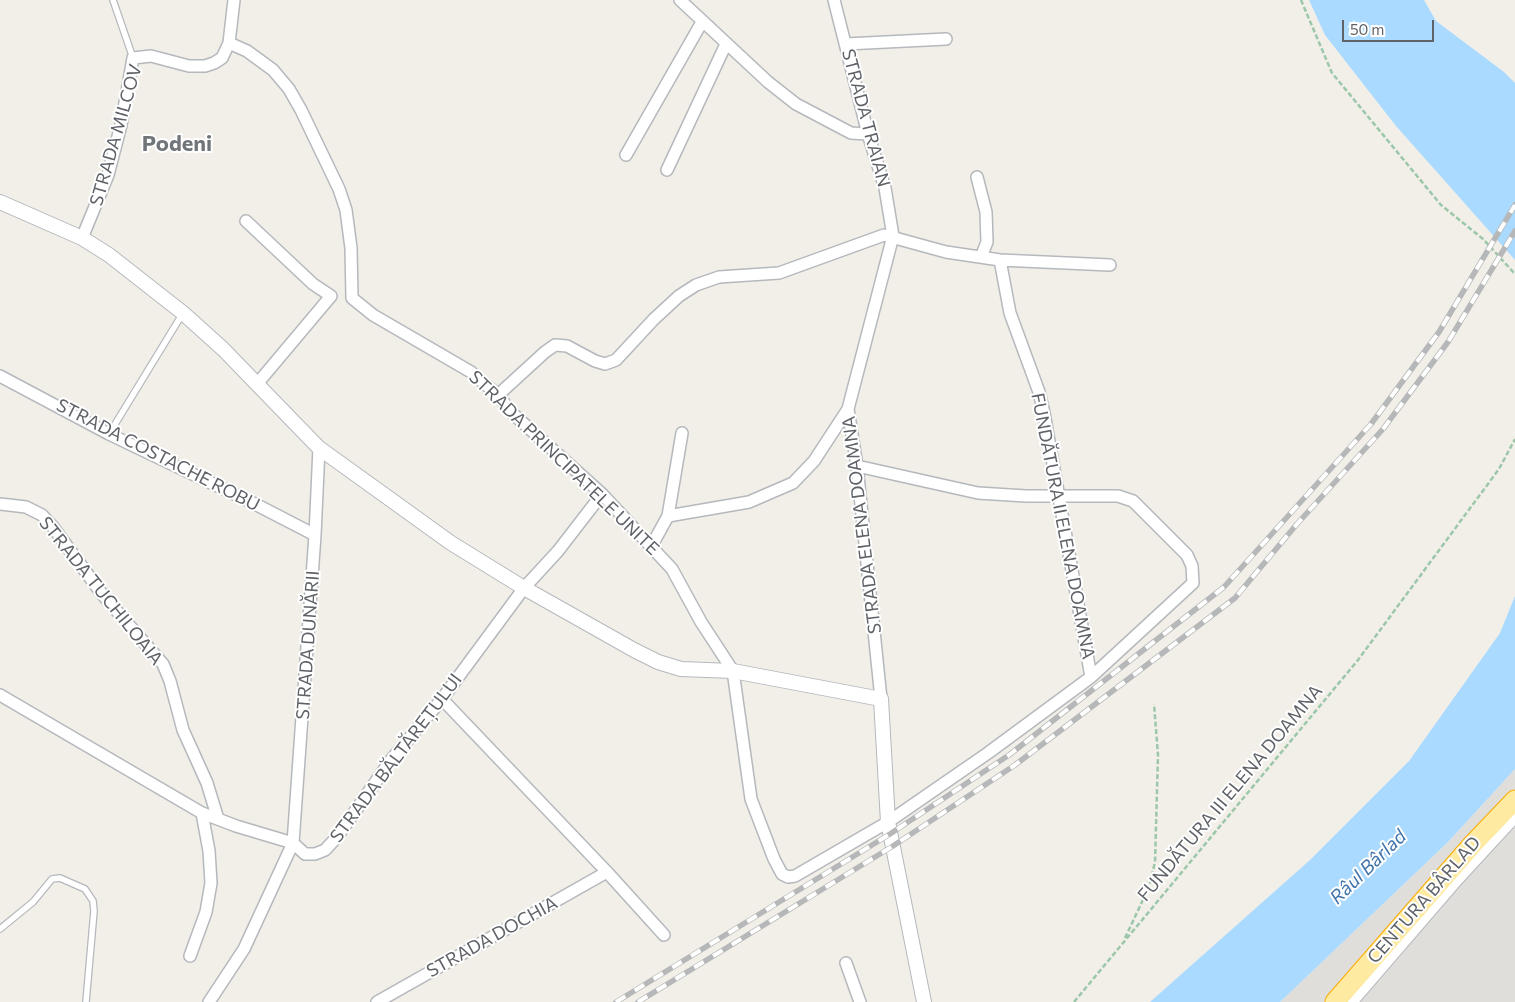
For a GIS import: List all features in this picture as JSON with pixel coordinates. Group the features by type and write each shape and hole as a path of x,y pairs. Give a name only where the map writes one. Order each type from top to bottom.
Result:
{"highway":[{"name":"CENTURA BÂRLAD","path":"1335,1002 1473,844 1515,800"}],"street":[{"path":"234,0 229,43 247,51 273,70 289,89 339,189 346,210 351,248 352,298 331,296 313,284 246,221"},
{"path":"680,0 726,44 796,104 851,133 868,134"},
{"name":"STRADA TRAIAN","path":"834,0 868,134 885,188 893,236"},
{"path":"626,155 702,22"},
{"path":"846,44 946,39"},
{"name":"STRADA MILCOV","path":"82,238 108,175 121,125 133,58 151,56 189,66 205,66 222,58 229,43"},
{"path":"667,170 726,44"},
{"path":"977,177 986,212 987,242 981,257"},
{"path":"0,202 82,238 109,256 183,313 257,384 319,448 452,543 524,588 658,662 681,669 733,671 881,699 888,822 924,1002"},
{"path":"498,395 555,345 568,346 595,361 605,364 616,360 654,319 696,285 719,277 779,273 876,236 893,236 946,252 1000,260 1110,265"},
{"name":"STRADA ELENA DOAMNA","path":"881,699 857,466 848,409 893,236"},
{"name":"FUNDĂTURA II ELENA DOAMNA","path":"1000,260 1010,312 1039,392 1060,496 1092,677"},
{"path":"257,384 331,296"},
{"name":"STRADA PRINCIPATELE UNITE","path":"352,298 372,315 471,372 498,395 512,414 530,432 602,494 652,545 672,569 701,622 733,671"},
{"name":"STRADA COSTACHE ROBU","path":"0,376 109,434 315,535"},
{"path":"668,516 749,502 793,483 814,461 848,409"},
{"path":"652,545 668,516 682,433"},
{"name":"STRADA DUNĂRII","path":"293,842 315,535 319,448"},
{"path":"733,671 750,799 764,838 782,874 788,877 795,876 888,822 1092,677 1193,583 1192,566 1187,555 1133,501 1118,496 1026,496 978,493 857,466"},
{"name":"STRADA BĂLTĂREȚULUI","path":"293,842 305,854 315,854 325,850 338,837 391,760 442,699 524,588 558,551 602,494"},
{"name":"STRADA TUCHILOAIA","path":"0,504 26,507 42,515 53,527 102,594 163,664 183,730 207,783 218,819"},
{"path":"0,695 202,813 236,826 293,842 244,949 209,1002"},
{"path":"442,699 607,872 664,935"},
{"path":"190,956 206,912 211,883 209,851 202,813"},
{"path":"1350,1002 1456,879 1515,815"},
{"name":"STRADA DOCHIA","path":"377,1002 607,872"},
{"path":"846,963 860,1002"}],"lane":[{"path":"113,0 133,58"},
{"path":"109,434 183,313"},
{"path":"0,929 33,902 52,879 60,878 85,889 93,901 94,911 86,1002"}],"path":[{"path":"1301,0 1332,74 1441,204 1482,239 1515,274"},
{"name":"FUNDĂTURA III ELENA DOAMNA","path":"1074,1002 1358,660 1499,469 1515,439"},
{"name":"FUNDĂTURA III ELENA DOAMNA","path":"1122,944 1149,887 1155,862 1158,755 1154,704"}],"shaded area":[{"path":"1515,769 1515,1002 1280,1002 1448,842"}],"water":[{"path":"1309,0 1424,0 1436,21 1504,72 1515,83 1515,260 1396,126 1325,35"},
{"name":"Râul Bârlad","path":"1515,596 1515,769 1448,842 1280,1002 1150,1002 1310,860 1409,761 1500,633"}],"railway":[{"path":"616,1002 890,834 1009,755 1224,587 1371,424 1439,332 1515,205"},
{"path":"638,1002 893,846 1015,765 1235,598 1297,524 1383,429 1448,342 1515,231"}],"district":[{"name":"Podeni","path":"177,144"}]}
